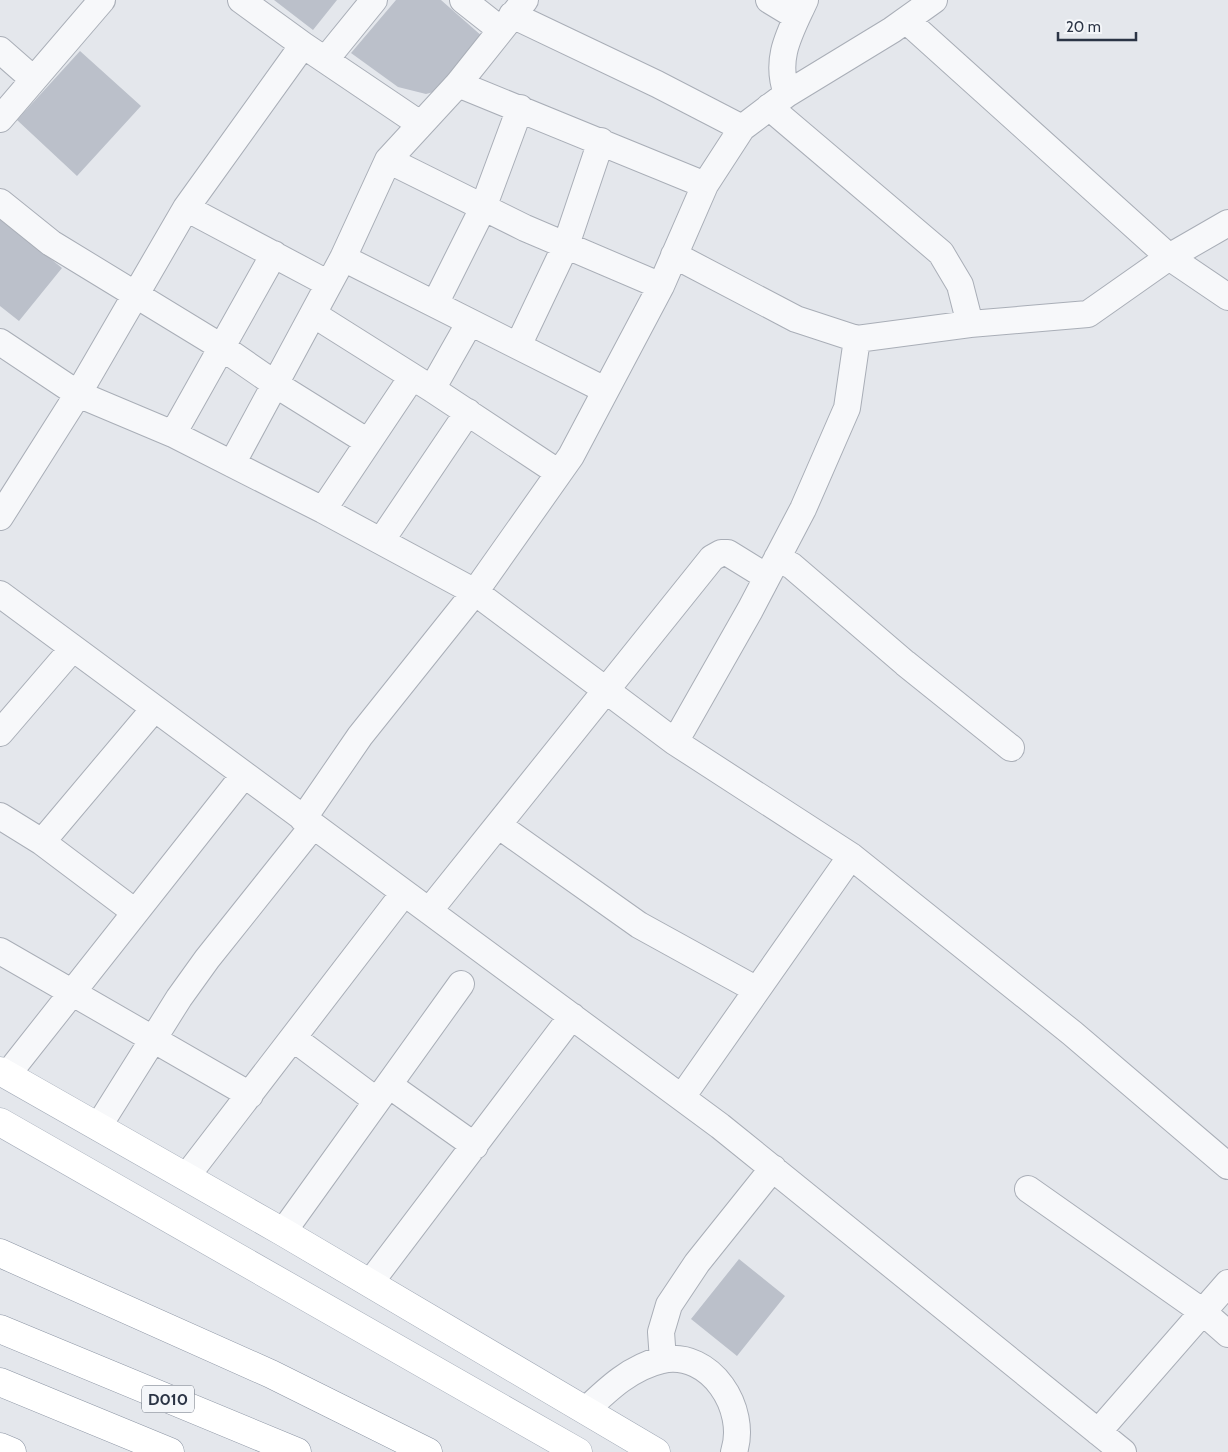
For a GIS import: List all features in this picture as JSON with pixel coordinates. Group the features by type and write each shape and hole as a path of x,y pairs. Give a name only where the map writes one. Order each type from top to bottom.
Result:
{"main road":[{"path":"3,1073 283,1232 656,1452"},
{"path":"0,1122 578,1452"},
{"path":"0,1253 271,1374 428,1452"},
{"name":"D010","path":"0,1328 297,1452"},
{"name":"D010","path":"0,1382 170,1452"},
{"path":"0,1447 12,1452"}],"street":[{"path":"0,119 102,0"},
{"path":"241,0 302,45 420,124"},
{"path":"326,60 374,0"},
{"path":"463,0 513,15 657,84 742,128"},
{"path":"769,0 801,8 786,42 782,60 782,79 778,101"},
{"path":"98,1127 207,959 308,823 360,736 475,592 571,456 661,286 705,185 742,128 778,101 906,20 934,0"},
{"path":"232,464 343,258 388,160 458,84 513,15"},
{"path":"906,20 1169,257 1228,297"},
{"path":"0,517 78,394 186,208 302,45"},
{"path":"0,50 33,79"},
{"path":"458,84 705,185"},
{"path":"778,101 941,253 960,285 970,324"},
{"path":"435,304 483,208 520,108"},
{"path":"518,346 566,245 601,141"},
{"path":"388,160 525,228 661,286"},
{"path":"0,202 51,243 223,348 275,384 368,442"},
{"path":"186,208 329,284"},
{"path":"674,255 796,319 857,339 970,324 1088,314 1169,257 1228,223"},
{"path":"173,434 223,348 274,254"},
{"path":"343,258 605,390"},
{"path":"313,314 468,412 558,473"},
{"path":"323,510 368,442 422,383 470,322"},
{"path":"675,742 772,568 802,509 847,408 857,339"},
{"path":"0,342 78,394 173,434 323,510 475,592 675,742 851,856 1072,1033 1228,1166"},
{"path":"381,541 468,412"},
{"path":"429,911 712,558 720,553 772,568 792,566 905,663 1011,748"},
{"path":"0,594 682,1097 773,1168 1123,1452"},
{"path":"0,733 73,648"},
{"path":"42,842 154,709"},
{"path":"3,1073 71,993 244,775"},
{"path":"0,816 42,842 135,912"},
{"path":"498,825 639,925 757,990"},
{"path":"682,1097 851,856"},
{"path":"186,1177 404,893"},
{"path":"0,951 250,1095"},
{"path":"283,1232 461,984"},
{"path":"370,1283 572,1016"},
{"path":"293,1038 475,1146"},
{"path":"663,1360 661,1332 669,1305 697,1263 773,1168"},
{"path":"1028,1189 1203,1312 1228,1334"},
{"path":"1098,1432 1228,1283"},
{"path":"586,1410 624,1377 637,1369 663,1360 676,1359 699,1365 709,1372 725,1390 735,1412 737,1428 734,1452"}],"building":[{"path":"274,0 337,0 313,30"},
{"path":"396,0 441,0 483,37 437,91 426,94 398,87 351,53"},
{"path":"80,51 141,106 77,176 17,120"},
{"path":"0,218 62,268 19,321 0,306"},
{"path":"739,1259 785,1296 737,1356 691,1319"}]}
